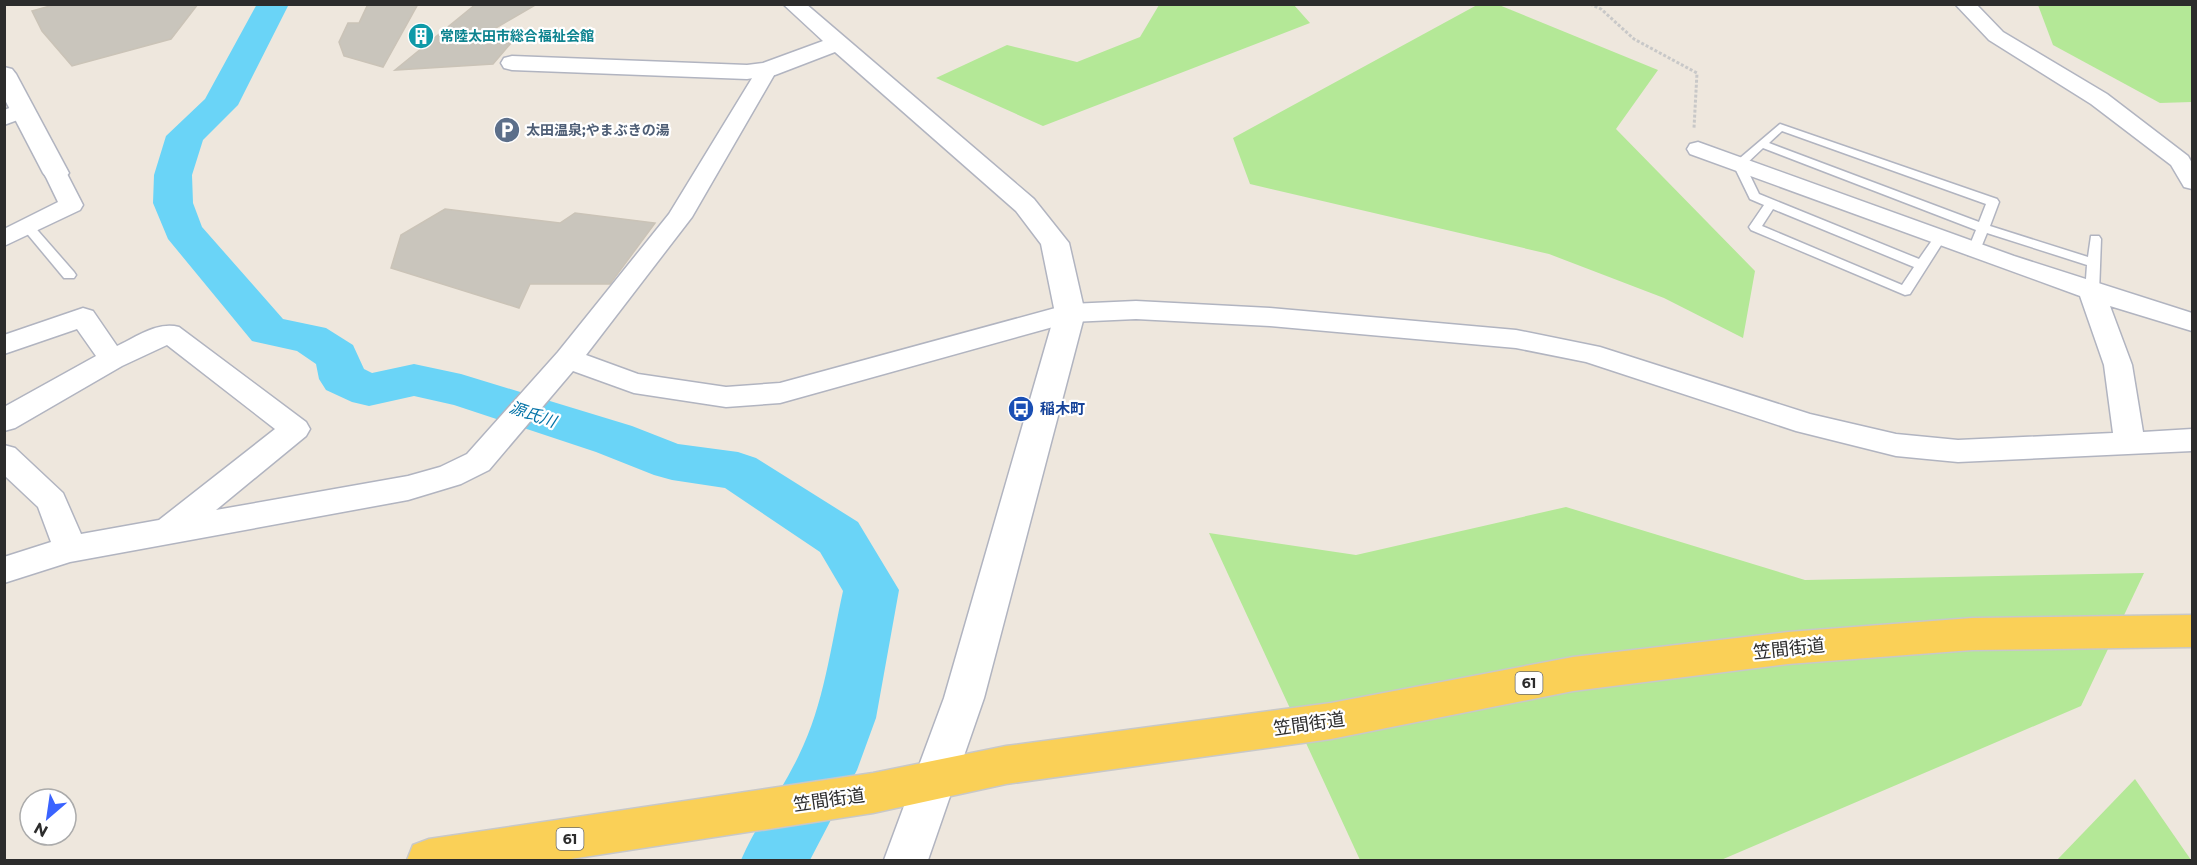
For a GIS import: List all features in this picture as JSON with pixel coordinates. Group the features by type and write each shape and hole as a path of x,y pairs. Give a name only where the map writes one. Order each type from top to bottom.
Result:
{"main road":[{"name":"笠間街道","path":"429,861 873,793 1028,761 1331,722 1573,674 1788,648 1972,634 2193,631"}],"street":[{"path":"793,4 1025,205 1055,243 1070,313 963,698 906,861"},
{"path":"1964,4 1996,36 2099,99 2180,161 2193,182"},
{"path":"512,63 747,72 767,70 837,44"},
{"path":"4,570 70,549 408,488 450,476 478,462 560,368 680,217 767,70"},
{"path":"4,74 14,114 56,172 70,205 4,239"},
{"path":"1698,149 1973,252 2092,292 2193,322"},
{"path":"2092,292 2118,365 2130,444"},
{"path":"560,368 634,384 726,397 780,393 1070,313 1136,310 1270,317 1516,339 1590,354 1807,424 1896,445 1958,451 2193,440"},
{"path":"4,345 82,317 112,359"},
{"path":"4,421 112,359 169,333 295,429 169,531"},
{"path":"4,456 52,501 70,549"}],"lane":[{"path":"1922,265 1754,196 1739,164 1780,127 1993,202 1973,252"},
{"path":"1762,144 1983,228 2094,262"},
{"path":"1771,204 1755,227 1905,291 1939,239"},
{"path":"28,227 69,275"},
{"path":"2092,292 2095,239"}],"path":[{"path":"1590,4 1601,9 1634,39 1697,72 1694,136 1698,149"}],"green space":[{"path":"1159,5 1294,5 1310,23 1043,126 936,78 1007,45 1077,62 1140,37"},
{"path":"1477,5 1499,5 1658,70 1616,129 1755,271 1743,338 1664,298 1549,254 1250,184 1233,138"},
{"path":"2038,5 2192,5 2192,102 2160,103 2053,45"},
{"path":"1566,507 1805,580 2144,573 2081,706 1721,860 1360,860 1209,533 1356,555"},
{"path":"2135,779 2191,860 2057,860"}],"water":[{"path":"812,834 801,850 791,858 759,860 769,841"}],"building":[{"path":"57,4 198,4 171,39 72,66 42,31 32,11"},
{"path":"368,4 418,4 383,67 344,56 339,42 348,23 359,23"},
{"path":"476,4 537,4 477,39 511,43 493,64 395,70"},
{"path":"445,209 560,223 575,213 655,223 610,284 530,284 519,308 391,268 401,235"}],"waterway":[{"name":"源氏川","path":"273,4 220,105 185,136 173,175 173,203 183,230 268,331 310,339 337,356 343,379 369,390 414,380 461,390 614,439 672,462 738,471 839,537 871,590 845,718 825,770 775,860"}],"place":[{"name":"常陸太田市総合福祉会館","path":"421,36"},
{"name":"太田温泉;やまぶきの湯","path":"507,130"},
{"name":"稲木町","path":"1021,409"}]}
